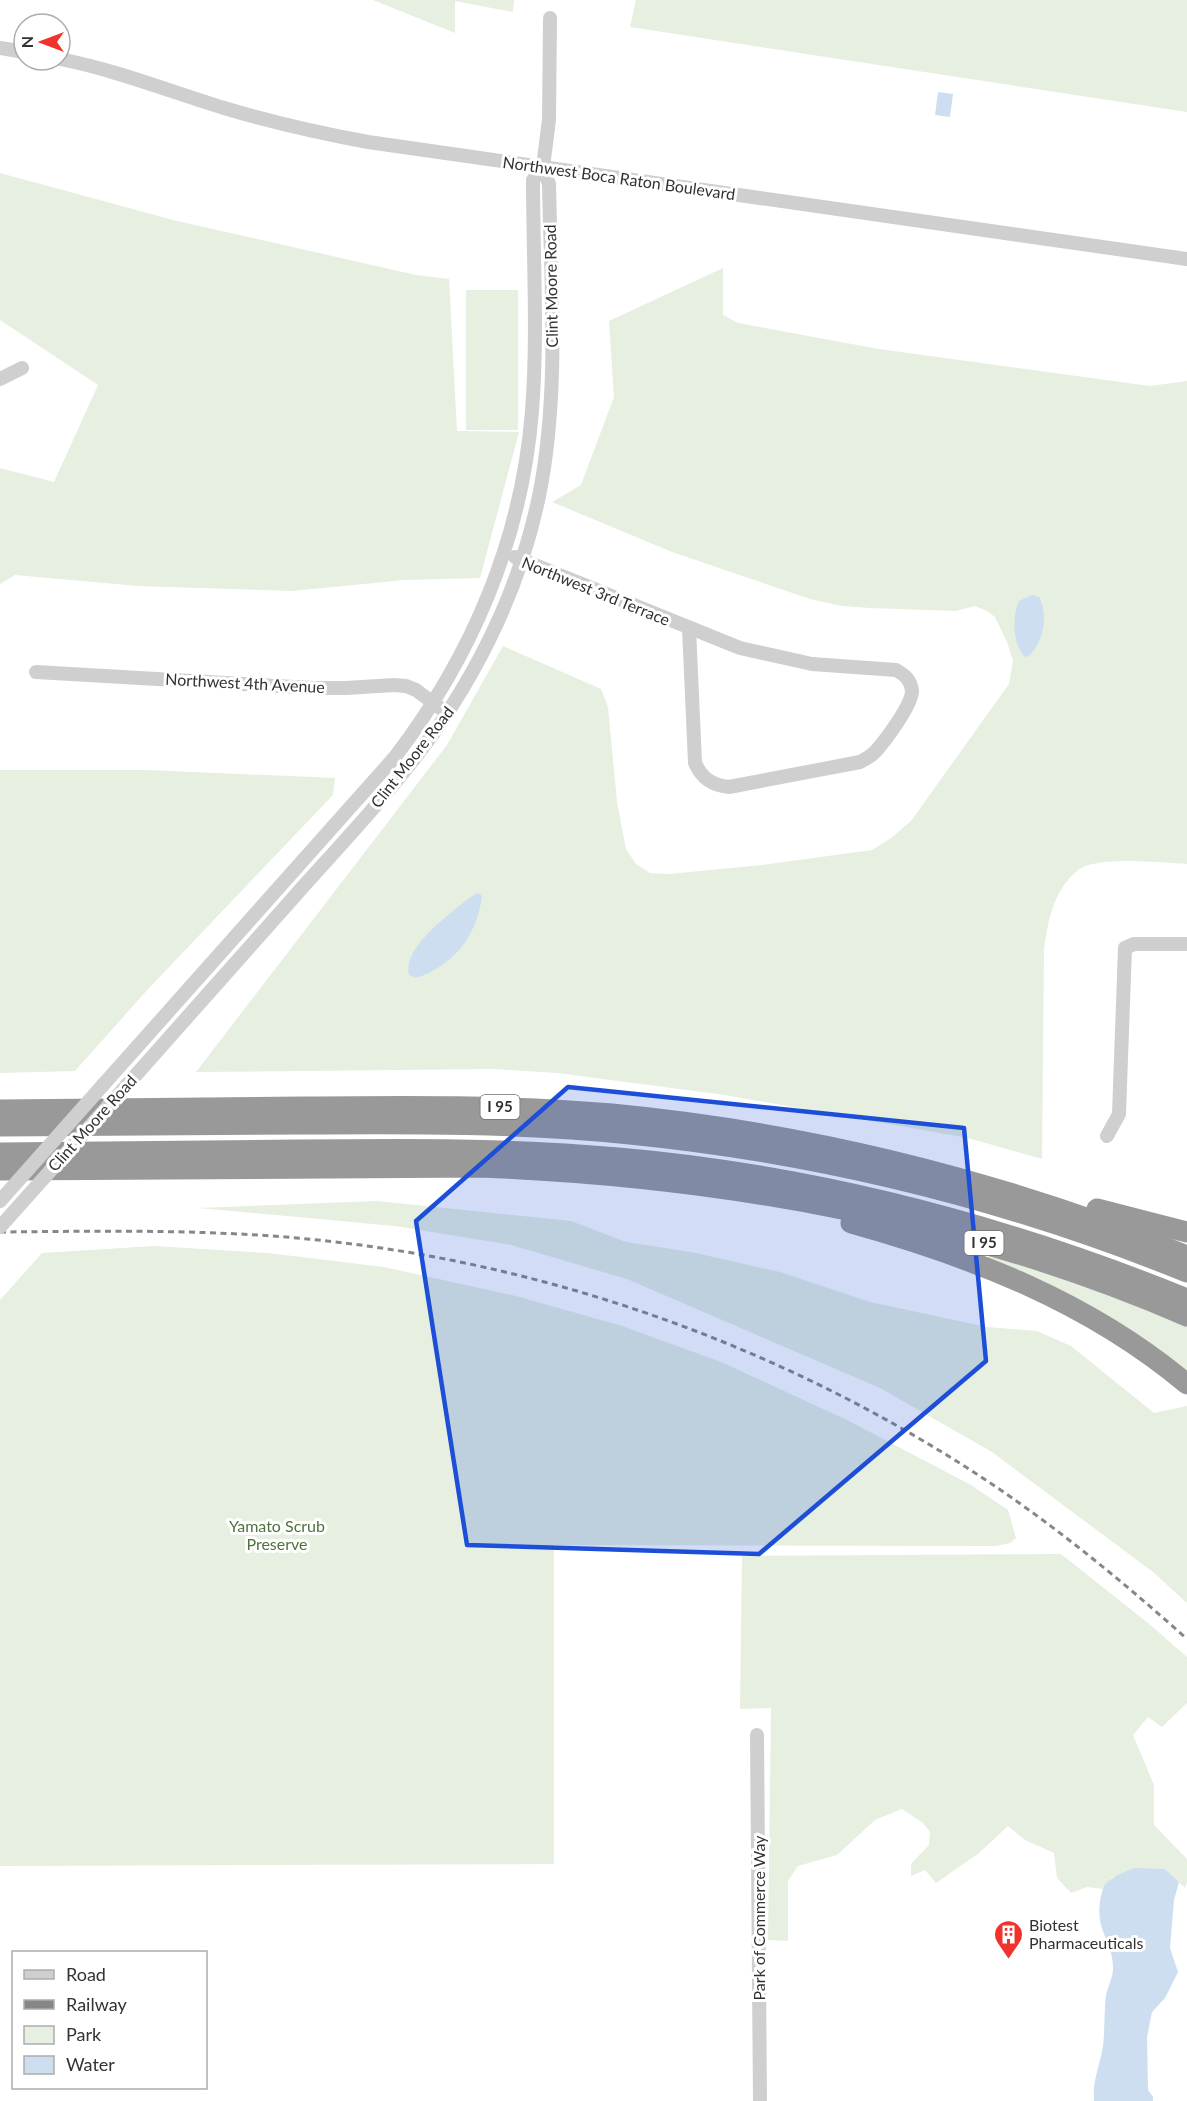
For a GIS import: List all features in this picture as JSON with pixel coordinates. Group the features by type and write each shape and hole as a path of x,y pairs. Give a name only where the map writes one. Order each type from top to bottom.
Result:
{"highway":[{"name":"I 95","path":"0,1110 418,1106 487,1107 611,1114 716,1127 810,1143 901,1163 993,1186 1104,1224 1187,1256"},
{"path":"0,1126 454,1123 583,1130 702,1142 842,1167 979,1200 1079,1232 1187,1272"},
{"path":"0,1153 480,1149 597,1156 681,1165 819,1187 954,1219 1056,1250 1187,1299"},
{"name":"I 95","path":"0,1170 400,1166 501,1168 647,1179 855,1210 952,1234 1053,1265 1187,1316"},
{"path":"993,1186 1066,1200 1187,1232"},
{"path":"774,1197 851,1223 944,1250 1035,1287 1117,1333 1187,1384"}],"street":[{"name":"Clint Moore Road","path":"0,1227 377,803 447,714 472,674 493,632 522,560 532,526 547,452 553,377 549,184 543,167 549,120 550,18"},
{"name":"Northwest Boca Raton Boulevard","path":"72,61 89,64 224,108 321,133 1187,259"},
{"name":"Clint Moore Road","path":"0,1200 376,778 412,734 433,703 475,629 504,553 522,486 528,449 534,374 533,180 543,167"},
{"path":"534,301 551,301"},
{"path":"0,379 22,368"},
{"name":"Northwest 3rd Terrace","path":"504,553 740,648 800,662 836,667 896,670 905,675 911,684 912,694 909,704 876,751 860,762 729,787 719,786 701,776 694,763 689,628"},
{"name":"Northwest 4th Avenue","path":"36,672 312,688 394,685 416,690 447,714"},
{"path":"1107,1136 1119,1114 1125,948 1134,944 1187,944"},
{"name":"Park of Commerce Way","path":"757,1735 760,2101"}],"highlighted area":[{"path":"568,1087 964,1128 986,1361 759,1554 467,1545 416,1221"}],"green space":[{"path":"373,0 514,0 513,12 455,1 455,33"},
{"path":"636,0 1187,0 1187,112 630,27"},
{"path":"0,173 173,220 416,275 449,279 457,431 519,432 480,578 404,580 292,591 138,586 15,575 0,584 0,468 54,482 98,385 0,320"},
{"path":"723,268 723,315 738,323 879,349 1150,386 1187,381 1187,864 1113,861 1086,866 1069,879 1057,897 1047,928 1044,950 1042,1159 968,1138 725,1095 557,1073 492,1069 196,1072 447,745 503,646 601,689 608,707 617,802 626,849 636,864 650,873 669,874 762,865 872,850 911,821 1009,684 1013,661 1007,642 995,617 975,606 956,611 870,608 842,606 810,599 672,552 552,502 581,485 614,397 609,321"},
{"path":"466,290 518,290 518,430 466,430"},
{"path":"0,770 146,770 335,778 333,795 149,988 75,1071 0,1073"},
{"path":"377,1201 571,1221 626,1242 691,1252 780,1272 870,1302 987,1327 1037,1331 1071,1346 1154,1413 1187,1406 1187,1603 1153,1572 992,1452 880,1388 627,1279 511,1245 395,1226 198,1208"},
{"name":"Yamato Scrub Preserve","path":"154,1246 268,1253 384,1267 516,1296 622,1326 721,1362 847,1420 971,1485 1008,1510 1016,1538 1010,1543 996,1546 554,1545 554,1864 0,1866 0,1300 42,1253"},
{"path":"989,1254 1099,1289 1187,1323 1187,1373 987,1260"},
{"path":"1061,1554 1187,1657 1187,1703 1162,1727 1148,1717 1133,1735 1154,1785 1154,1825 1187,1859 1185,1888 1165,1869 1112,1877 1103,1889 1087,1887 1071,1893 1057,1878 1054,1853 1025,1840 1008,1826 979,1853 936,1883 925,1870 911,1876 911,1864 929,1845 930,1832 923,1823 902,1809 875,1820 837,1855 798,1866 788,1881 788,1941 768,1940 771,1708 740,1709 742,1556"}],"water":[{"path":"938,92 953,94 950,117 935,115"},
{"path":"1032,595 1039,597 1044,620 1038,643 1029,656 1025,657 1018,645 1014,630 1015,614 1019,601"},
{"path":"478,893 482,896 475,924 461,947 452,957 430,972 416,978 409,975 409,964 413,953 430,931"},
{"path":"1134,1868 1165,1869 1179,1882 1174,1900 1170,1948 1178,1972 1165,1998 1152,2012 1147,2037 1148,2090 1153,2101 1094,2101 1095,2080 1103,2046 1106,1995 1113,1968 1110,1949 1101,1925 1102,1892 1107,1883 1115,1877"}],"railway":[{"path":"0,1232 199,1232 318,1240 401,1251 483,1267 564,1287 644,1312 722,1341 798,1375 873,1412 945,1454 1040,1518 1187,1639"}],"place":[{"name":"Biotest Pharmaceuticals","path":"1008,1960"}]}
